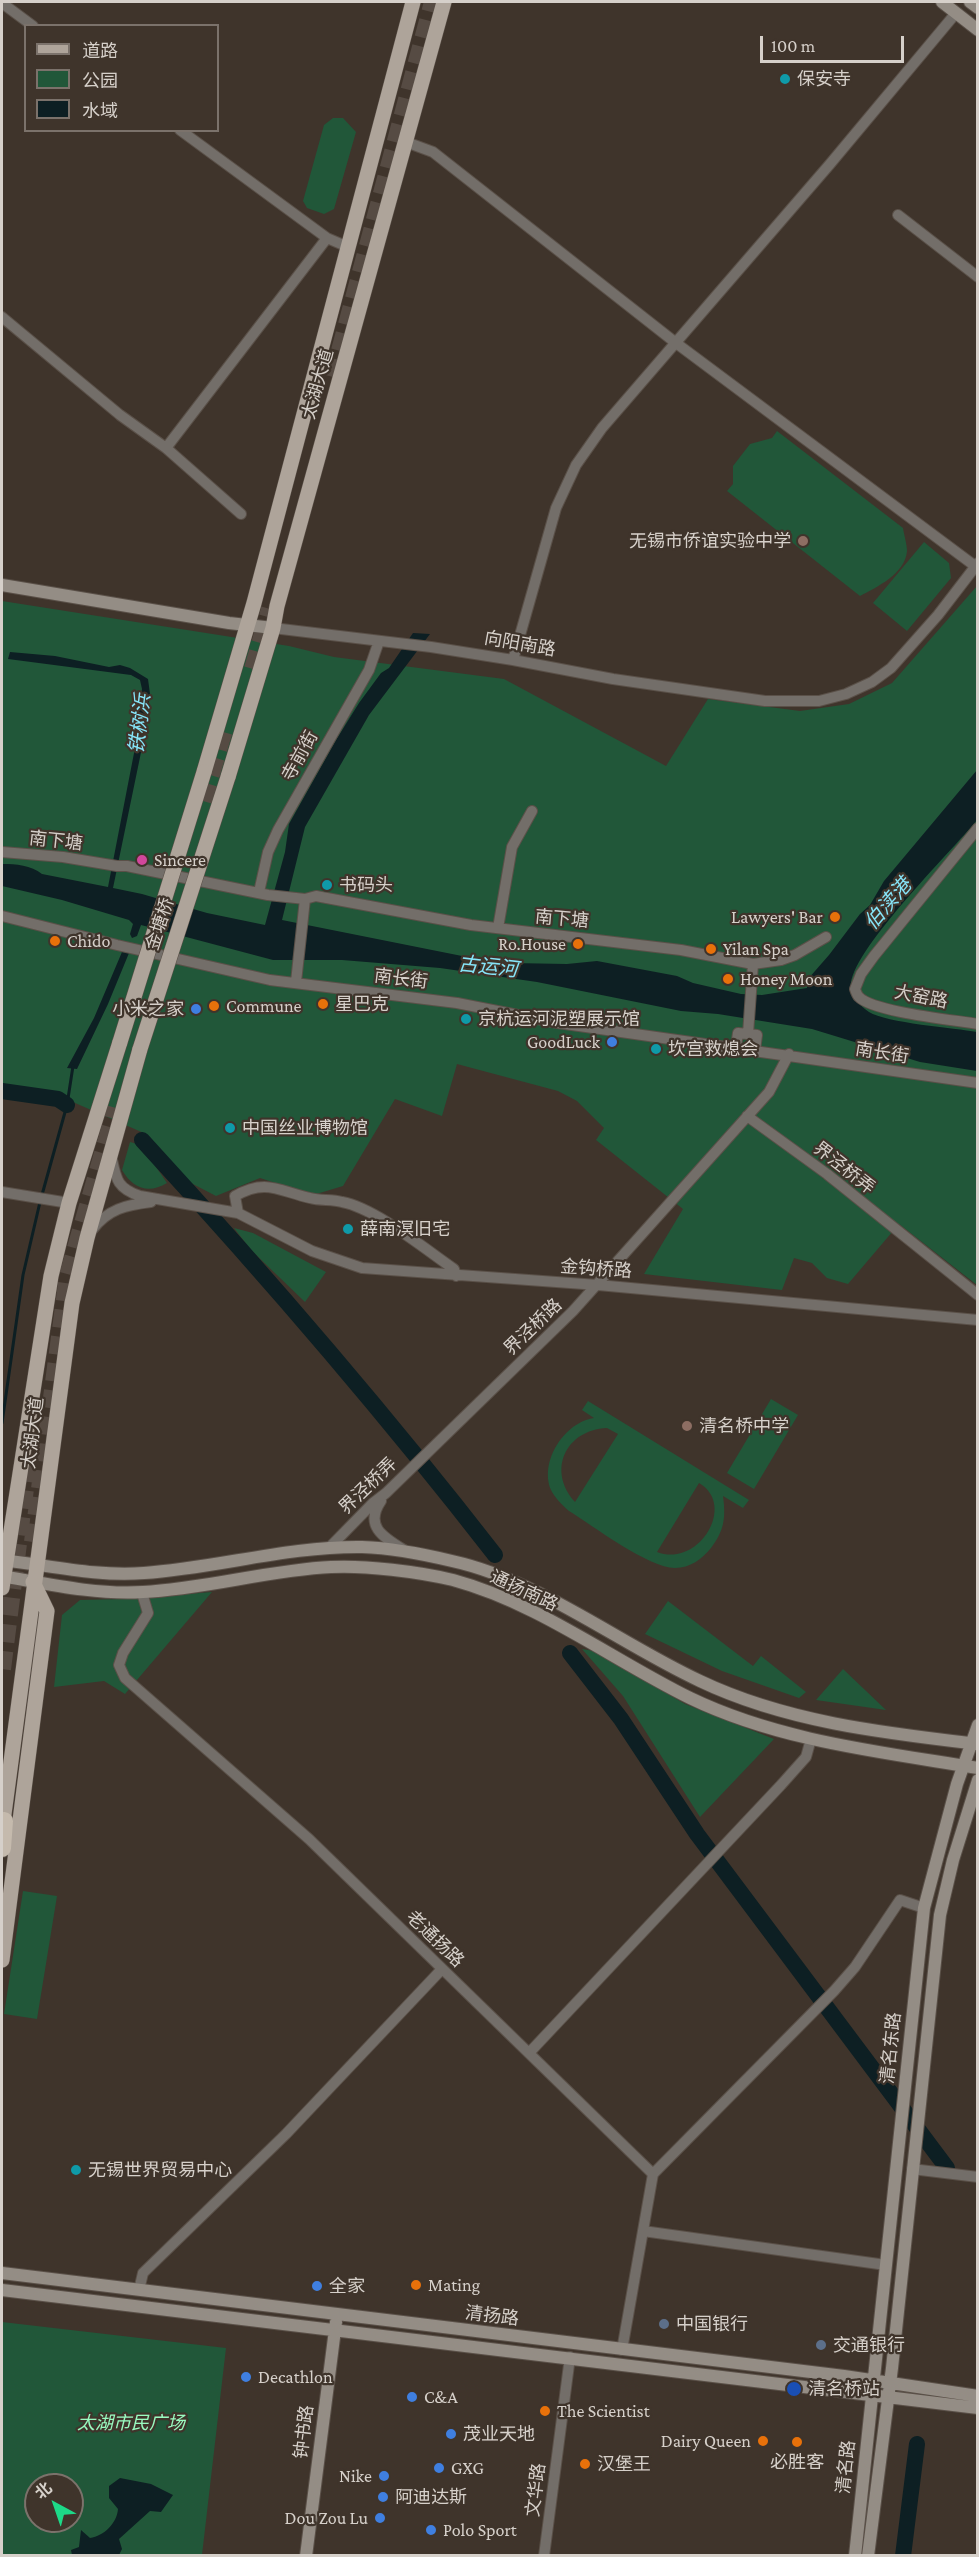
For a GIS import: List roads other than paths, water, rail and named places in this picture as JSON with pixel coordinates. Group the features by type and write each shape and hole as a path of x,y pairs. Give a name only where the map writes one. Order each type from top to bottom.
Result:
{"highway":[{"path":"2,1825 2,1848"}],"main road":[{"name":"太湖大道","path":"2,1580 3,1560 51,1276 69,1203 248,624 413,2"},
{"name":"太湖大道","path":"228,777 273,627 444,2"},
{"path":"942,2 978,30"},
{"path":"970,2 978,8"},
{"name":"向阳南路","path":"2,585 237,625 273,627"},
{"name":"金塘桥","path":"140,1049 228,777"},
{"name":"太湖大道","path":"2,1825 68,1325 87,1238 140,1049"},
{"name":"通扬南路","path":"3,1560 101,1573 141,1574 328,1549 363,1547 455,1561 512,1580 700,1681 757,1704 858,1728 974,1744"},
{"name":"通扬南路","path":"2,1580 33,1582 99,1592 142,1593 192,1588 328,1567 380,1569 451,1580 504,1597 692,1699 751,1722 811,1739 978,1768"},
{"path":"2,1959 47,1611 33,1582"},
{"name":"清名东路","path":"873,2388 924,1908 937,1855 964,1766 974,1744 978,1725"},
{"name":"清名东路","path":"889,2390 940,1915 953,1860 978,1780"},
{"name":"清扬路","path":"2,2272 844,2376 873,2388"},
{"name":"清扬路","path":"2,2290 570,2357 889,2390 978,2396"},
{"name":"钟书路","path":"306,2556 337,2314"},
{"name":"清名路","path":"855,2556 873,2388"},
{"name":"清扬路","path":"889,2390 978,2408"},
{"name":"清名路","path":"868,2556 889,2390"}],"street":[{"path":"2,3 30,24"},
{"path":"513,660 556,508 576,465 602,428 830,164 956,13"},
{"path":"183,132 327,238 348,247"},
{"path":"406,142 433,152 676,343 976,565"},
{"path":"898,215 978,277"},
{"path":"166,448 327,238"},
{"path":"2,317 120,415 166,448 241,514"},
{"name":"向阳南路","path":"273,627 431,647 613,679 765,701 819,701 855,690 872,682 891,668 939,615 976,565"},
{"name":"寺前街","path":"264,893 268,852 278,830 383,642"},
{"path":"498,928 512,847 532,811"},
{"name":"大窑路","path":"978,828 867,965 855,989 860,997 892,1010 978,1024"},
{"name":"南下塘","path":"2,852 63,857 127,866 291,898 305,899 316,896 498,928 681,950 753,964 782,960 825,937"},
{"path":"296,982 305,899"},
{"name":"南长街","path":"2,916 270,980 458,1003 558,1023 789,1054 978,1083"},
{"path":"753,964 748,1034 755,1050"},
{"path":"736,1047 748,1034"},
{"path":"747,1116 769,1092 789,1054"},
{"name":"界泾桥路","path":"432,1448 549,1336 598,1285 747,1116"},
{"name":"界泾桥弄","path":"747,1116 827,1174 978,1296"},
{"name":"金钩桥路","path":"111,1153 115,1176 126,1191 225,1209 238,1213 312,1251 337,1261 386,1271 598,1285 978,1320"},
{"path":"238,1213 235,1196 260,1186 270,1186 312,1199 343,1202 363,1209 402,1234 454,1269 456,1276"},
{"path":"2,1192 69,1203"},
{"path":"87,1238 100,1220 112,1211 128,1204 169,1199"},
{"name":"界泾桥弄","path":"328,1549 432,1448"},
{"path":"386,1493 374,1510 373,1521 379,1532 406,1552"},
{"name":"老通扬路","path":"142,1593 148,1612 123,1653 119,1665 125,1678 309,1839 653,2174"},
{"path":"529,2053 806,1757 811,1739"},
{"path":"622,2350 653,2174 834,1991 855,1967 900,1900 924,1908"},
{"path":"139,2290 143,2273 286,2134 442,1969"},
{"path":"912,2169 978,2177"},
{"path":"643,2231 886,2265"},
{"name":"文华路","path":"544,2556 570,2357"}],"water":[{"path":"413,633 430,634 369,715 305,827 282,920 482,960 567,964 597,961 677,976 693,983 741,994 762,995 807,988 808,979 860,914 870,905 884,881 977,770 977,820 883,927 855,971 851,987 860,1004 878,1016 977,1032 977,1071 920,1062 812,1029 718,1014 681,1011 537,982 440,968 342,960 273,960 141,925 137,936 132,938 130,934 133,924 129,920 62,900 2,886 2,864 13,864 42,874 108,887 135,748 132,747 142,689 140,680 131,675 8,659 10,652 55,656 109,667 120,665 148,679 150,694 145,733 113,888 207,913 265,925 285,852 289,824 359,703 381,673 389,668"},
{"path":"122,952 129,953 108,1004 77,1069 67,1068 94,1018"},
{"path":"120,2478 151,2484 173,2495 161,2512 150,2511 119,2539 122,2549 119,2555 72,2555 71,2550 79,2547 81,2533 84,2533 90,2538 100,2535 115,2519 118,2509 109,2498 109,2486"}],"waterway":[{"path":"2,1423 23,1275 40,1202 67,1105 73,1066"},
{"path":"2,1091 58,1099 67,1105"},
{"path":"142,1140 323,1344 495,1555"},
{"path":"570,1653 621,1719 697,1834 947,2168"},
{"path":"903,2556 917,2444"}],"tunnel":[{"path":"333,377 433,2"},
{"path":"253,669 270,609"},
{"path":"203,801 224,730"},
{"path":"33,1542 68,1276 116,1108"},
{"path":"2,1669 28,1465"}],"place":[{"name":"保安寺","path":"785,79"},
{"name":"无锡市侨谊实验中学","path":"803,541"},
{"name":"Sincere","path":"142,860"},
{"name":"书码头","path":"327,885"},
{"name":"Lawyers' Bar","path":"835,917"},
{"name":"Chido","path":"55,941"},
{"name":"Ro.House","path":"578,944"},
{"name":"Yilan Spa","path":"711,949"},
{"name":"Honey Moon","path":"728,979"},
{"name":"星巴克","path":"323,1004"},
{"name":"Commune","path":"214,1006"},
{"name":"小米之家","path":"196,1009"},
{"name":"京杭运河泥塑展示馆","path":"466,1019"},
{"name":"GoodLuck","path":"612,1042"},
{"name":"坎宫救熄会","path":"656,1049"},
{"name":"中国丝业博物馆","path":"230,1128"},
{"name":"薛南溟旧宅","path":"348,1229"},
{"name":"清名桥中学","path":"687,1426"},
{"name":"无锡世界贸易中心","path":"76,2170"},
{"name":"Mating","path":"416,2285"},
{"name":"全家","path":"317,2286"},
{"name":"中国银行","path":"664,2324"},
{"name":"交通银行","path":"821,2345"},
{"name":"Decathlon","path":"246,2377"},
{"name":"清名桥站","path":"794,2389"},
{"name":"C&A","path":"412,2397"},
{"name":"The Scientist","path":"545,2411"},
{"name":"茂业天地","path":"451,2434"},
{"name":"Dairy Queen","path":"763,2441"},
{"name":"必胜客","path":"797,2442"},
{"name":"汉堡王","path":"585,2464"},
{"name":"GXG","path":"439,2468"},
{"name":"Nike","path":"384,2476"},
{"name":"阿迪达斯","path":"383,2497"},
{"name":"Dou Zou Lu","path":"380,2518"},
{"name":"Polo Sport","path":"431,2530"}],"water label":[{"name":"铁树浜","path":"140,724"},
{"name":"伯渎港","path":"888,904"},
{"name":"古运河","path":"488,967"}],"park label":[{"name":"太湖市民广场","path":"131,2423"}]}
